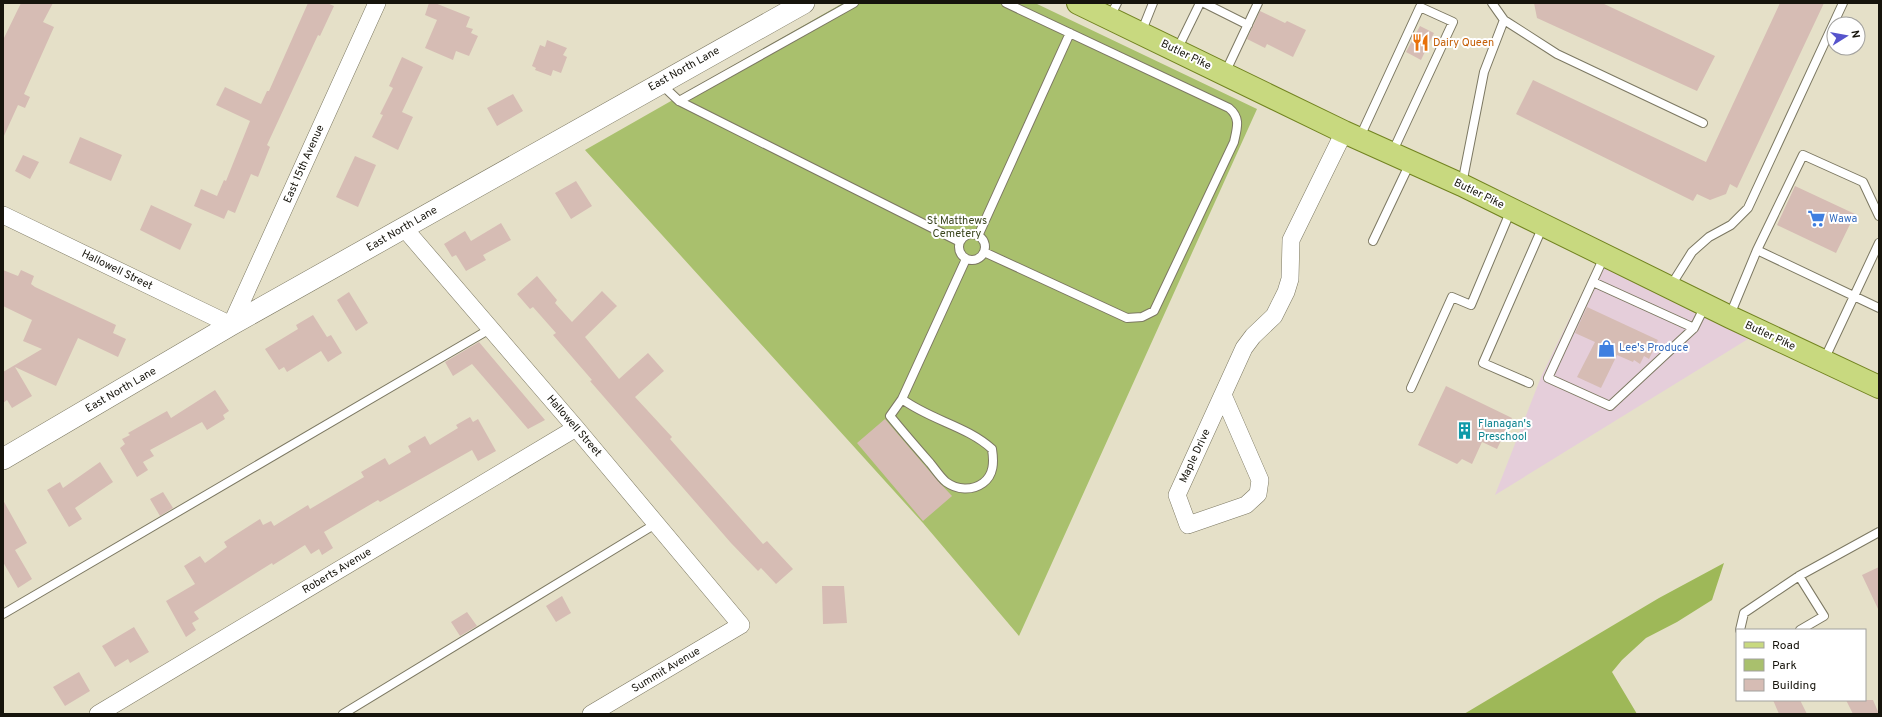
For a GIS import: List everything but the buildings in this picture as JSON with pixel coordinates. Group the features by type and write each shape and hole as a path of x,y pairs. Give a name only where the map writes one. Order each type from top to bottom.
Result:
{"main road":[{"name":"Butler Pike","path":"1078,3 1113,11 1141,34 1352,136 1462,184 1730,317 1879,387"}],"street":[{"name":"East 15th Avenue","path":"231,325 377,3"},
{"name":"East North Lane","path":"3,459 231,325 804,3"},
{"name":"Maple Drive","path":"1223,395 1260,480 1258,494 1246,505 1188,525 1177,495 1244,348 1253,336 1274,316 1286,292 1290,279 1291,240 1293,234 1352,136"},
{"name":"Hallowell Street","path":"3,215 231,325"},
{"name":"Hallowell Street","path":"404,228 576,428 741,625"},
{"name":"Roberts Avenue","path":"98,714 576,428"},
{"name":"Summit Avenue","path":"591,714 741,625"}],"lane":[{"path":"679,101 854,3"},
{"path":"984,252 1127,318 1142,317 1154,311 1234,142 1238,124 1235,114 1229,108 1006,3"},
{"path":"1141,34 1153,3"},
{"path":"1176,50 1200,3"},
{"path":"1204,3 1248,25"},
{"path":"1224,74 1258,3"},
{"path":"1492,3 1504,20 1557,54 1703,123"},
{"path":"1670,287 1692,252 1709,237 1731,225 1748,208 1843,3"},
{"path":"1352,136 1420,7 1453,22 1391,154"},
{"path":"1462,184 1484,72 1504,20"},
{"path":"978,236 1070,33"},
{"path":"660,83 679,101 960,242"},
{"path":"1730,317 1757,250 1803,155 1863,182 1879,216"},
{"path":"1373,241 1411,163"},
{"path":"1411,388 1452,297 1471,305 1512,210"},
{"path":"1528,383 1483,363 1543,225"},
{"path":"968,235 978,236 983,240 984,252 977,259 966,259 960,252 960,242 968,235"},
{"path":"1823,361 1879,243"},
{"path":"1757,250 1879,308"},
{"path":"1605,256 1548,378 1610,406 1694,328 1705,304"},
{"path":"902,399 913,408 931,417 972,434 992,449 994,460 990,475 984,482 975,488 960,488 946,482 890,416 902,399 966,259"},
{"path":"1593,282 1694,328"},
{"path":"3,614 490,329"},
{"path":"343,714 657,524"},
{"path":"1740,629 1744,614 1799,576 1879,532"},
{"path":"1799,576 1824,616 1802,629"}],"shaded area":[{"path":"1601,254 1761,331 1495,495 1541,377"}],"green space":[{"name":"St Matthews Cemetery","path":"843,3 1035,3 1257,109 1019,636 923,523 585,150"},
{"path":"1724,563 1712,600 1677,622 1646,638 1622,660 1612,672 1637,714 1464,714 1659,598"}],"place":[{"name":"Dairy Queen","path":"1420,43"},
{"name":"Wawa","path":"1816,219"},
{"name":"Lee's Produce","path":"1606,348"},
{"name":"Flanagan's Preschool","path":"1465,430"}]}
